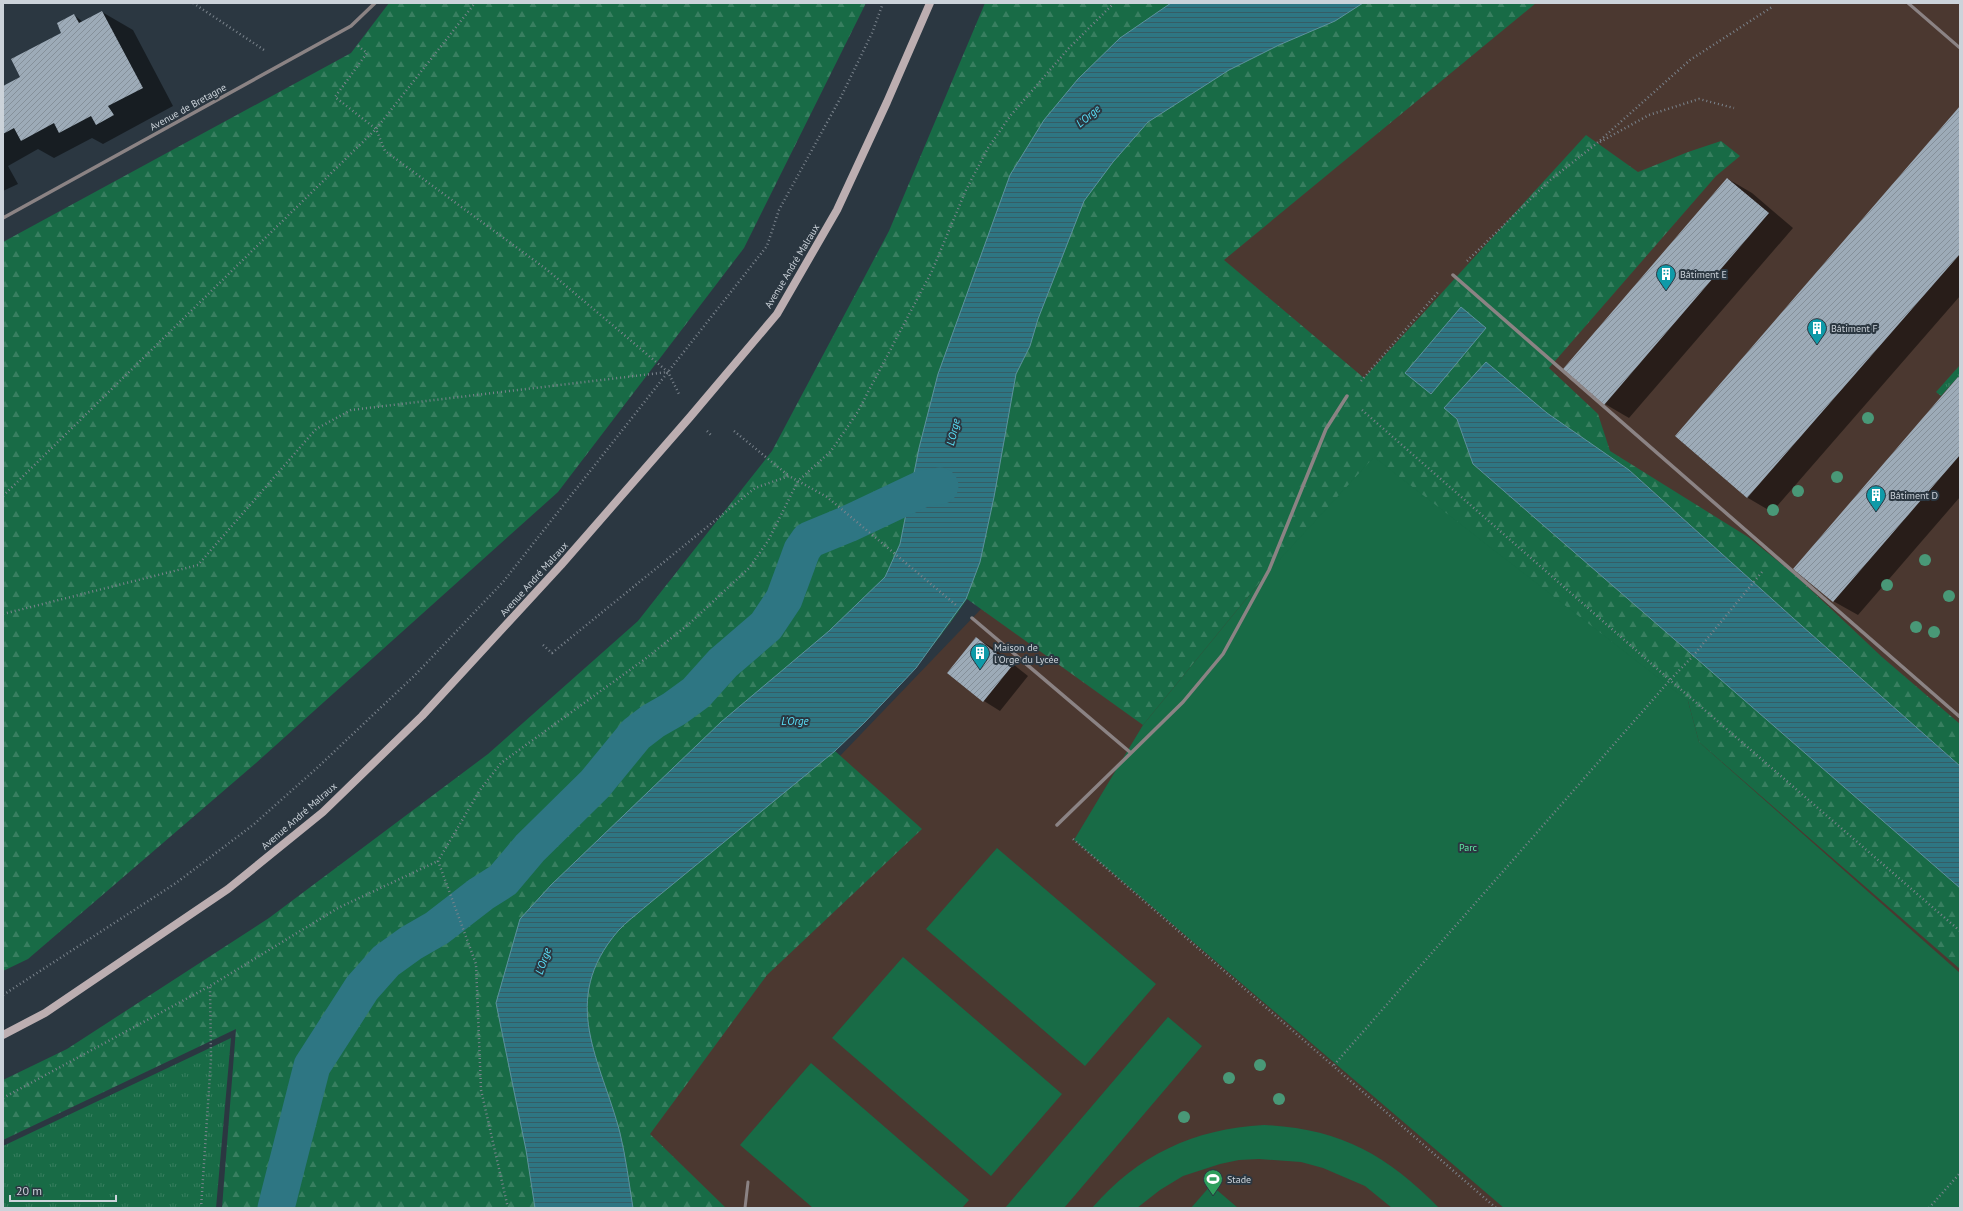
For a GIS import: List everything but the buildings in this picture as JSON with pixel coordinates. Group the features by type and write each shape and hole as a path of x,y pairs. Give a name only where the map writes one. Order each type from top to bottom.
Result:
{"main road":[{"name":"Avenue André Malraux","path":"3,1035 45,1013 228,889 323,812 422,716 561,565 690,417 777,314 837,210 887,102 930,3"}],"street":[{"name":"Avenue de Bretagne","path":"3,218 351,26 375,3"},
{"path":"1452,275 1960,717"},
{"path":"1057,825 1183,702 1223,654 1269,570 1303,480 1326,429 1347,396"},
{"path":"972,618 1130,753"}],"lane":[{"path":"1908,3 1960,48"},
{"path":"745,1208 748,1182"}],"path":[{"path":"193,3 284,63"},
{"path":"3,496 376,129 475,3"},
{"path":"3,995 176,883 253,824 317,768 415,675 504,582 768,246 779,210 841,97 872,33 883,3"},
{"path":"3,1098 210,986 338,908 438,861 480,790 501,763 651,654 704,611 749,568 768,541 798,481 831,451 857,413 932,271 966,190 988,148 1011,115 1069,48 1114,3"},
{"path":"1772,6 1690,60 1596,144 1549,181 1452,275 1347,396 1670,680 1960,931"},
{"path":"367,52 334,97 376,129 385,150 546,269 668,372 690,417"},
{"path":"1596,144 1649,116 1699,99 1734,108"},
{"path":"3,614 198,565 316,429 351,410 668,372"},
{"path":"734,431 789,476 827,496 972,618"},
{"path":"543,645 552,653 755,488 789,476"},
{"path":"1334,1065 1670,680 1693,656 1752,582"},
{"path":"1057,825 1334,1065 1496,1208"},
{"path":"438,861 476,964 481,1090 508,1208"},
{"path":"201,1208 212,1059 210,986"},
{"path":"1929,1208 1960,1173"}],"shaded area":[{"path":"1351,3 1960,3 1960,1208 646,1208 639,924 816,781 981,609"}],"green space":[{"path":"389,3 866,3 744,248 558,492 256,763 28,959 3,971 3,242 351,53"},
{"path":"985,3 1536,3 1224,260 1364,378 1586,135 1638,172 1688,152 1721,141 1740,156 1716,176 1549,368 1598,414 1610,451 1748,537 1794,574 1882,657 1960,724 1960,766 1629,470 1565,427 1530,401 1457,419 1473,464 1960,888 1960,969 1699,742 1688,701 1269,571 1143,725 967,599 937,640 905,679 835,751 922,829 767,975 650,1134 726,1208 222,1208 236,1029 3,1140 3,1080 67,1049 269,918 488,754 638,621 772,451 889,231"},
{"path":"1960,365 1960,378 1958,377 1941,396 1936,392"},
{"name":"Parc","path":"1374,457 1688,701 1699,742 1960,973 1960,1208 1504,1208 1074,840 1143,725 1269,571"},
{"path":"997,848 1156,984 1085,1066 926,929"},
{"path":"903,957 1062,1094 991,1176 832,1038"},
{"path":"1168,1017 1202,1046 1064,1208 1005,1208"},
{"path":"231,1038 216,1208 3,1208 3,1146"},
{"path":"811,1063 969,1200 962,1208 813,1208 740,1145"},
{"path":"1264,1125 1316,1132 1339,1139 1360,1148 1380,1159 1400,1173 1439,1208 1392,1208 1365,1186 1323,1168 1301,1162 1259,1159 1239,1160 1220,1164 1183,1176 1160,1190 1137,1208 1092,1208 1128,1173 1169,1148 1214,1132"},
{"name":"Stade","path":"1211,1185 1238,1208 1191,1208"}],"water":[{"name":"L'Orge","path":"1171,3 1363,3 1335,21 1279,45 1229,70 1148,122 1113,162 1084,201 1038,319 1030,346 1016,374 994,497 980,562 966,599 916,668 865,722 835,751 645,907 618,931 600,957 590,982 587,1006 589,1031 595,1055 620,1133 633,1208 535,1208 526,1150 496,1003 520,919 551,885 721,722 829,631 885,577 900,544 919,448 938,374 1010,175 1044,120 1078,79 1120,38"},
{"path":"1461,307 1486,328 1431,394 1405,373"},
{"path":"1486,362 1547,413 1629,470 1960,766 1960,888 1473,464 1457,419 1444,408"}],"waterway":[{"path":"276,1208 312,1066 362,988 386,961 411,943 437,928 481,894 503,880 530,848 595,784 636,734 696,693 723,663 766,626 784,599 802,550 809,540 848,524 922,489 940,486"}],"place":[{"name":"Bâtiment E","path":"1666,291"},
{"name":"Bâtiment F","path":"1817,345"},
{"name":"Bâtiment D","path":"1876,512"},
{"name":"Maison de l'Orge du Lycée","path":"980,670"},
{"name":"Stade","path":"1213,1196"}]}
